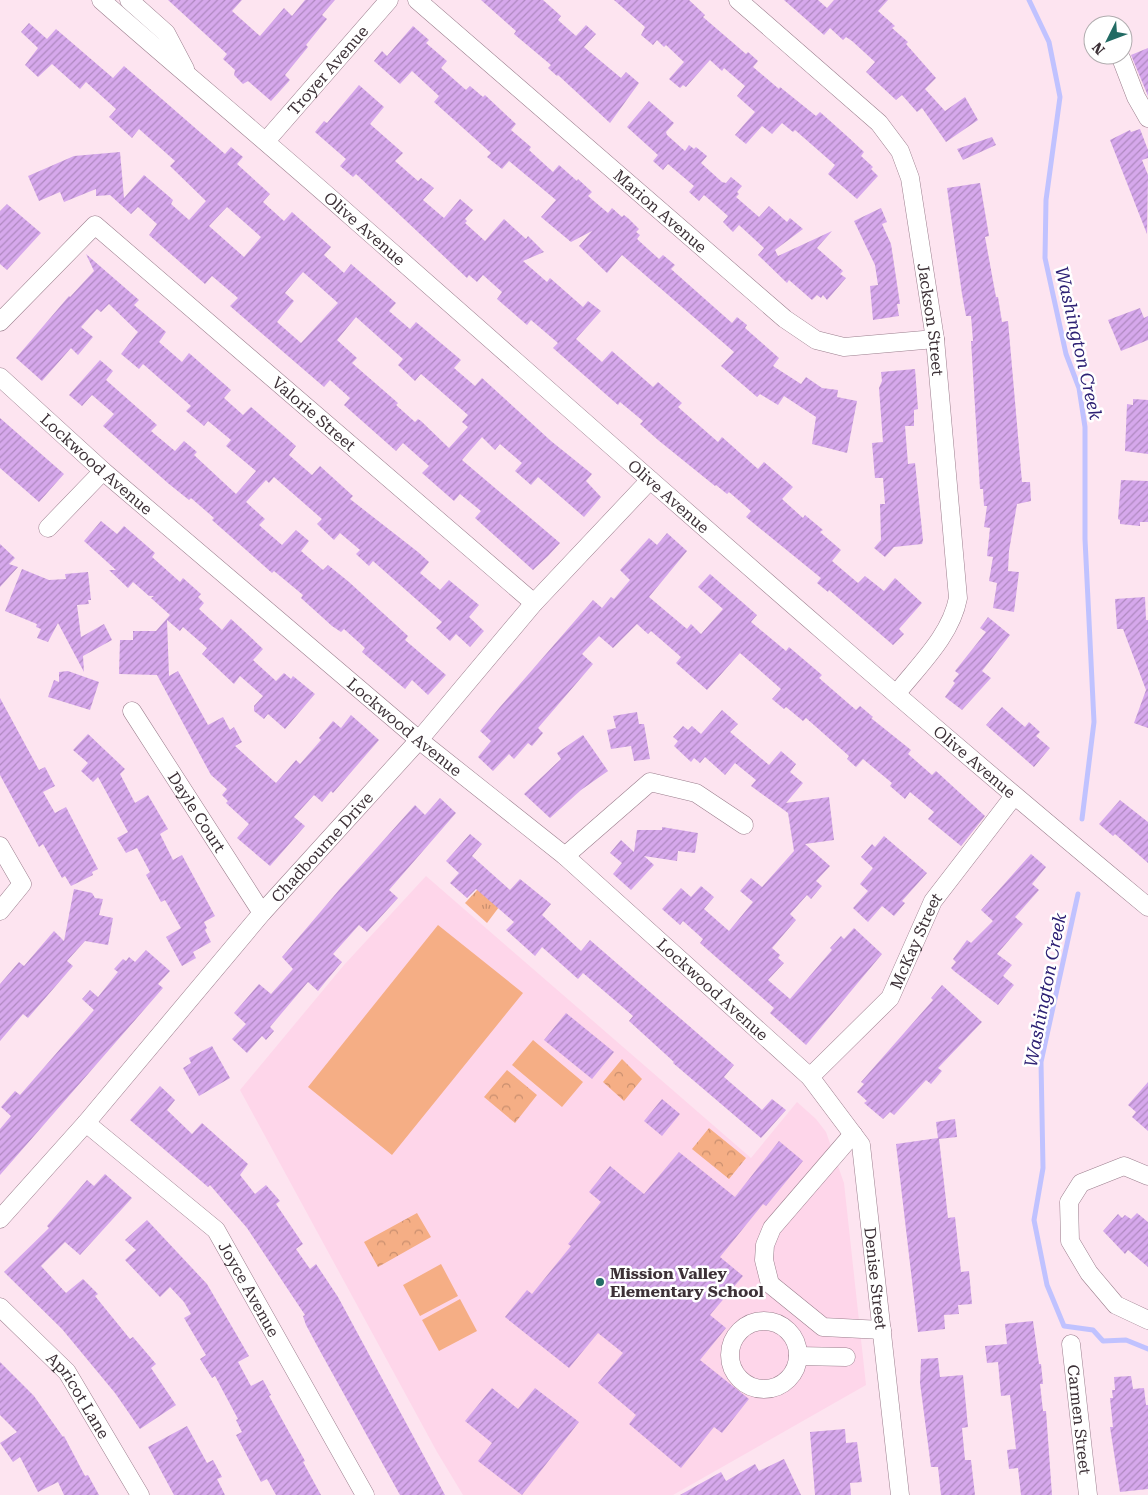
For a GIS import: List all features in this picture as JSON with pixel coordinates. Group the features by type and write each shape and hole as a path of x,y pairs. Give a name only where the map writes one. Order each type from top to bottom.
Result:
{"street":[{"name":"Olive Avenue","path":"102,0 192,80 266,141 650,480 1014,796 1148,907"},
{"name":"Olive Avenue","path":"129,0 166,33 192,80"},
{"name":"Troyer Avenue","path":"266,141 389,0"},
{"name":"Marion Avenue","path":"417,0 785,319 816,340 844,347 935,339"},
{"name":"Jackson Street","path":"738,0 879,123 900,151 910,178 935,339 958,598 955,616 948,630 897,693"},
{"path":"1124,65 1136,97 1148,118"},
{"name":"Valorie Street","path":"0,322 95,225 534,603"},
{"name":"Lockwood Avenue","path":"0,378 103,471 419,740 565,856 810,1077"},
{"path":"48,528 103,471"},
{"name":"Chadbourne Drive","path":"0,1219 86,1123 262,913 419,740 534,603 650,480"},
{"name":"Dayle Court","path":"132,711 262,913"},
{"path":"565,856 650,782 696,793 744,825"},
{"name":"McKay Street","path":"810,1077 890,998 933,901 1014,796"},
{"path":"0,846 22,884 0,911"},
{"name":"Denise Street","path":"810,1077 861,1145 900,1495"},
{"name":"Joyce Avenue","path":"86,1123 216,1230 366,1495"},
{"path":"853,1134 772,1228 765,1245 764,1260 770,1284 823,1326 882,1330"},
{"path":"1148,1176 1124,1166 1081,1183 1069,1202 1070,1241 1089,1273 1116,1306 1148,1320"},
{"name":"Apricot Lane","path":"0,1307 67,1372 140,1495"},
{"name":"Carmen Street","path":"1071,1344 1088,1495"},
{"path":"798,1356 846,1357"}],"shaded area":[{"name":"Mission Valley Elementary School","path":"426,876 751,1158 797,1102 816,1119 826,1132 844,1183 866,1385 673,1495 463,1495 437,1452 240,1090 344,965"}],"green space":[{"path":"478,889 499,907 487,923 465,903"},
{"path":"438,925 523,993 392,1155 308,1087"},
{"path":"533,1040 583,1082 562,1107 512,1065"},
{"path":"622,1059 642,1079 624,1101 603,1082"},
{"path":"507,1070 537,1095 515,1123 484,1097"},
{"path":"709,1128 746,1158 729,1179 692,1149"},
{"path":"417,1213 431,1237 378,1267 364,1242"},
{"path":"441,1264 458,1296 420,1316 403,1285"},
{"path":"460,1299 477,1331 439,1351 422,1320"}],"building":[{"path":"168,0 242,0 232,11 260,36 284,8 292,16 305,0 335,0 322,15 327,19 306,45 308,47 285,75 290,80 271,101 248,81 243,84 234,75 235,70 223,59 227,54"},
{"path":"481,0 543,0 561,16 558,20 576,36 586,25 596,34 584,47 621,78 626,72 639,83 610,123 548,68 551,65 514,34 516,31"},
{"path":"614,0 689,0 705,15 703,17 746,54 748,52 758,61 753,67 816,116 820,112 848,137 864,152 861,156 873,167 871,169 878,176 857,199 828,174 835,165 795,130 793,132 782,123 772,134 762,126 746,144 735,135 755,112 737,96 745,86 724,68 722,71 710,60 686,87 683,85 680,88 669,79 684,62 666,45 664,47 657,40 653,45 641,35 645,27"},
{"path":"784,0 818,0 827,8 834,0 888,0 878,11 895,26 892,28 908,42 906,44 936,78 925,89 945,111 965,97 978,120 946,142 922,108 917,112 902,95 896,100 866,72 875,62 852,41 846,37 843,40 830,28 824,35"},
{"path":"29,23 47,39 56,29 113,78 124,66 225,154 231,147 243,157 237,164 270,194 263,202 284,221 292,212 331,247 324,255 344,273 351,264 396,303 389,311 410,329 416,322 461,360 454,368 475,386 482,378 551,441 592,474 586,481 601,497 584,517 538,477 531,485 515,471 522,463 500,444 495,450 482,437 462,460 560,543 533,570 475,518 481,511 460,494 454,501 422,473 429,466 403,443 396,451 344,405 350,398 330,380 324,387 230,306 238,298 212,276 205,284 149,235 157,224 138,207 131,214 110,195 96,196 96,189 64,202 60,192 39,201 28,176 74,156 120,152 124,198 144,175 173,200 171,204 189,220 206,201 170,166 175,161 139,129 132,138 109,117 116,109 86,82 80,89 52,64 38,77 25,65 38,48 21,32","holes":["227,207 261,237 244,257 209,226","303,272 338,303 301,343 277,322 294,301 285,293","356,317 403,359 398,365 415,381 421,374 468,415 462,422 468,427 449,448 421,421 418,419 415,422 396,405 398,403 352,363 357,358 337,340"]},
{"path":"413,26 429,40 426,43 447,61 441,68 466,90 470,86 483,97 485,95 516,124 511,130 531,147 529,150 553,172 559,165 592,192 588,196 608,213 612,208 622,217 624,215 639,229 636,232 640,235 637,239 659,259 663,255 675,265 671,269 732,323 737,317 747,325 745,328 779,358 773,366 801,384 806,377 822,388 838,390 837,397 857,401 847,453 812,444 816,417 784,396 778,405 760,394 757,397 721,366 734,352 622,255 607,273 579,246 592,231 571,242 541,217 556,200 509,161 502,169 487,157 491,153 434,102 439,96 412,71 400,84 374,61 382,51 387,56"},
{"path":"1148,48 1148,96 1133,60 1133,54"},
{"path":"359,85 384,107 370,124 403,153 395,161 418,181 421,178 434,188 423,200 444,218 460,199 473,210 465,219 467,221 465,223 485,241 504,219 526,239 528,236 544,252 523,261 547,282 550,278 583,307 588,301 601,311 576,339 602,362 612,351 653,387 658,382 682,403 678,407 718,442 722,437 758,469 764,462 793,487 782,499 803,518 805,515 823,530 820,532 841,550 832,561 858,583 865,576 884,591 895,578 922,603 899,629 904,634 893,645 829,590 828,592 817,583 821,578 746,517 751,511 729,492 727,494 715,486 658,440 640,424 643,421 620,402 618,405 553,348 558,343 531,320 527,325 497,299 502,292 483,275 477,282 469,275 467,278 356,174 353,177 340,166 346,159 315,132 324,121 327,123"},
{"path":"649,101 674,123 666,132 667,135 685,151 689,145 694,149 696,147 707,156 701,163 722,182 726,183 731,177 742,186 737,192 739,194 736,197 759,217 769,206 787,222 790,218 803,229 775,250 778,256 832,231 817,248 843,271 840,274 846,278 827,300 823,295 821,298 817,295 812,300 789,280 787,283 758,255 764,248 739,225 733,232 723,222 728,216 704,195 699,201 689,192 694,186 668,164 663,170 653,161 658,155 627,127"},
{"path":"1140,129 1148,150 1148,158 1142,160 1148,175 1147,234 1110,140 1130,130 1131,132"},
{"path":"992,137 996,145 963,160 957,149"},
{"path":"980,183 989,236 985,237 996,297 998,297 1002,322 1008,321 1022,482 1030,482 1031,501 1017,504 1009,551 1008,571 1019,572 1014,612 993,608 997,583 989,581 993,557 987,556 990,528 984,527 987,506 984,506 983,489 980,489 971,316 966,316 947,188"},
{"path":"7,204 41,233 7,270 0,264 0,211"},
{"path":"881,208 887,222 882,224 891,244 900,304 897,304 899,316 873,320 870,286 878,285 875,265 854,221"},
{"path":"86,254 139,300 134,305 166,332 159,342 182,362 189,353 231,390 224,398 243,415 251,407 296,446 289,455 312,475 320,466 353,496 350,499 418,552 429,562 420,573 440,590 449,580 479,605 469,617 484,631 470,647 456,634 450,641 436,628 442,622 373,561 369,566 356,554 360,550 340,533 334,540 317,524 322,519 274,477 269,483 266,480 246,502 265,519 259,525 282,545 296,530 309,541 301,551 323,570 328,565 349,582 408,636 405,640 446,675 428,695 412,680 405,689 362,652 365,648 344,629 341,632 332,626 301,598 303,595 274,571 272,573 212,520 214,518 191,498 189,500 169,484 103,426 114,414 92,395 82,406 69,395 100,360 113,371 106,380 157,425 151,431 175,451 184,441 197,452 194,455 236,494 256,471 226,446 231,440 208,421 204,426 186,411 191,406 143,364 139,369 121,354 138,332 109,304 101,312 97,309 81,327 93,337 78,355 71,348 42,381 16,358 69,296 94,271"},
{"path":"1140,308 1144,318 1148,316 1148,340 1121,351 1108,320"},
{"path":"915,369 918,409 914,410 914,426 905,426 908,464 915,463 923,540 922,544 894,547 885,557 874,548 881,540 880,504 885,504 883,478 875,478 872,443 883,442 879,388 882,381 881,372"},
{"path":"1133,399 1148,400 1148,454 1125,451 1127,404 1133,405"},
{"path":"0,418 64,474 39,502 0,468"},
{"path":"1121,480 1148,481 1148,522 1140,522 1140,526 1120,524 1118,519"},
{"path":"101,521 117,534 124,526 155,553 152,557 180,582 183,578 201,594 198,597 204,603 199,609 222,630 231,619 263,649 253,660 276,681 284,673 291,679 293,676 315,694 285,729 268,714 264,719 254,711 254,706 263,696 240,676 234,684 202,654 207,648 183,627 180,631 167,620 169,676 178,671 208,725 223,717 230,730 234,727 242,742 235,746 276,783 296,760 300,764 321,740 319,738 333,721 341,728 351,715 379,740 333,793 331,791 322,802 314,795 294,817 305,826 270,866 237,838 249,824 226,803 228,801 222,795 227,789 211,775 157,675 119,674 120,640 133,640 133,631 156,631 170,615 151,598 154,596 149,596 133,582 128,588 109,570 116,570 84,541"},
{"path":"667,533 687,551 649,597 687,629 691,624 701,634 723,609 698,587 710,574 757,615 751,622 786,651 789,647 822,675 819,678 856,710 860,706 873,717 871,718 911,750 908,754 932,775 936,771 985,816 961,846 928,819 934,812 910,792 905,799 890,786 892,783 863,759 856,767 847,759 849,756 806,718 803,721 786,707 784,709 772,699 781,689 740,653 707,690 676,663 681,657 651,631 648,634 637,624 613,648 599,636 582,654 593,664 538,728 543,733 532,746 528,743 514,759 509,754 493,771 478,757 491,741 480,731 500,707 593,600 602,608 611,597 614,599 630,580 620,570 649,538 657,545"},
{"path":"0,544 15,558 9,564 18,567 0,587"},
{"path":"22,569 49,580 66,579 65,574 88,572 91,600 88,600 89,604 77,605 81,637 104,624 112,640 83,656 84,672 58,623 48,642 37,638 41,629 36,627 37,624 5,611"},
{"path":"1145,597 1146,620 1148,620 1148,728 1134,723 1146,690 1123,629 1117,629 1115,599"},
{"path":"988,617 1010,635 982,671 991,678 962,710 945,697 959,674 955,671 986,632 980,628"},
{"path":"68,671 99,682 90,710 48,697 54,680 59,682 59,672"},
{"path":"0,698 39,770 45,767 55,786 43,792 55,813 66,807 98,869 92,872 93,875 71,886 65,876 62,878 43,844 39,847 0,775"},
{"path":"1002,707 1025,727 1029,722 1040,732 1036,736 1050,748 1034,767 986,725"},
{"path":"722,710 738,724 730,732 769,765 781,751 796,764 790,772 803,783 786,803 829,797 834,840 805,844 830,866 816,881 822,886 811,899 807,895 790,914 796,920 772,948 780,955 778,958 784,963 768,980 790,999 832,950 830,948 841,936 844,939 854,928 882,954 806,1045 770,1013 774,1008 700,943 703,939 683,921 680,925 662,909 681,888 691,897 701,886 714,897 704,909 729,931 753,902 740,891 751,878 762,887 794,851 788,813 751,786 756,780 735,763 725,775 705,757 700,763 694,758 691,762 674,746 678,741 673,737 683,726 688,730 692,726 701,734"},
{"path":"637,712 639,724 644,724 650,759 634,761 631,746 611,749 607,730 616,728 613,716"},
{"path":"88,734 125,769 120,774 135,803 148,795 168,829 160,834 173,860 182,855 215,916 204,922 207,928 205,930 211,942 193,952 196,958 182,966 166,937 181,928 165,900 161,902 146,875 150,872 137,848 126,853 117,838 128,832 98,777 93,782 81,771 88,763 73,750"},
{"path":"583,735 608,771 581,790 550,818 524,794 561,759 557,753"},
{"path":"440,798 456,813 389,890 398,898 367,932 359,925 333,954 342,962 318,991 308,982 270,1027 274,1031 266,1040 262,1036 247,1053 232,1039 246,1024 234,1013 259,984 271,994 293,969 282,957 339,890 415,805 425,815"},
{"path":"1120,800 1148,822 1148,863 1115,834 1113,836 1099,824"},
{"path":"662,827 698,833 695,853 678,851 677,861 644,856 654,865 631,890 613,874 622,863 610,853 621,840 634,852 637,830 662,830"},
{"path":"470,834 482,844 472,856 510,890 520,879 551,904 542,915 581,951 590,940 734,1065 724,1077 762,1110 772,1099 786,1110 761,1138 673,1063 629,1021 633,1016 583,973 578,979 542,947 535,956 506,930 514,922 476,889 467,898 450,883 459,873 446,861"},
{"path":"884,836 927,873 902,901 905,903 894,916 882,906 868,922 853,908 868,891 860,884 873,868 861,857 872,844 875,847"},
{"path":"1031,854 1046,867 1032,884 1039,890 1015,917 1023,924 997,954 1012,965 1003,976 1014,985 998,1005 951,968 956,962 953,959 967,940 971,943 993,921 981,910"},
{"path":"74,889 92,893 95,898 103,899 99,915 113,918 108,945 85,941 67,961 73,966 28,1018 23,1014 0,1041 0,984 19,962 24,966 54,931 64,941"},
{"path":"146,950 170,971 158,984 163,988 0,1175 0,1129 11,1116 1,1107 15,1091 20,1095 94,1010 82,999 90,990 98,997 118,972 114,969 123,959 126,961 129,957 135,962"},
{"path":"942,985 982,1022 938,1068 942,1071 931,1084 926,1080 894,1115 890,1112 883,1119 864,1103 867,1101 857,1092 864,1084 861,1082 933,1000 931,998"},
{"path":"566,1013 614,1052 592,1079 544,1040"},
{"path":"212,1046 230,1078 199,1096 183,1068 191,1063 189,1058"},
{"path":"1148,1082 1148,1131 1132,1117 1136,1112 1128,1105"},
{"path":"160,1086 175,1100 167,1110 192,1134 202,1123 248,1164 240,1175 255,1194 266,1185 280,1201 276,1204 303,1244 296,1249 310,1269 316,1264 338,1297 445,1495 400,1495 306,1325 303,1316 305,1315 247,1228 210,1185 208,1187 130,1120"},
{"path":"662,1099 680,1114 662,1136 644,1121"},
{"path":"955,1119 957,1137 939,1139 948,1218 955,1217 961,1272 969,1271 972,1304 958,1305 959,1314 944,1315 945,1329 918,1332 896,1144 938,1138 936,1122"},
{"path":"779,1141 803,1161 766,1206 763,1204 720,1257 743,1276 710,1315 726,1328 700,1360 749,1399 722,1433 714,1427 681,1468 629,1424 636,1415 598,1383 623,1353 598,1333 569,1368 505,1317 527,1290 532,1294 571,1246 568,1244 601,1202 589,1192 610,1166 644,1194 679,1152 735,1197"},
{"path":"105,1174 132,1198 80,1255 65,1242 41,1266 66,1293 83,1279 98,1294 95,1296 130,1339 133,1337 156,1364 151,1368 176,1405 140,1429 115,1393 62,1329 4,1272 49,1228 47,1226 87,1180 94,1186"},
{"path":"1137,1213 1148,1222 1148,1267 1128,1250 1125,1254 1103,1231 1118,1214 1122,1218 1125,1215 1131,1219"},
{"path":"147,1220 207,1284 249,1356 238,1362 251,1386 263,1380 271,1395 269,1396 305,1461 303,1462 321,1495 276,1495 267,1479 261,1482 236,1435 242,1432 236,1420 238,1419 215,1376 212,1378 200,1359 206,1355 184,1318 191,1314 184,1302 170,1287 160,1297 125,1260 136,1250 125,1240"},
{"path":"1033,1321 1039,1364 1041,1364 1043,1384 1040,1384 1043,1411 1046,1411 1052,1495 1021,1495 1018,1468 1009,1469 1007,1450 1016,1449 1010,1395 1001,1396 998,1362 987,1363 985,1346 1007,1344 1005,1324"},
{"path":"938,1358 940,1377 963,1375 968,1427 962,1428 965,1460 971,1460 975,1495 941,1495 938,1467 931,1467 920,1383 921,1359"},
{"path":"0,1362 34,1396 64,1436 85,1476 88,1475 99,1495 64,1495 58,1482 38,1492 20,1457 13,1462 0,1443 17,1432 0,1415"},
{"path":"1131,1376 1133,1389 1144,1388 1146,1405 1148,1405 1148,1489 1120,1492 1110,1427 1113,1427 1110,1398 1113,1398 1112,1390 1115,1390 1114,1377"},
{"path":"492,1388 518,1409 535,1388 579,1422 522,1495 478,1461 492,1443 465,1421"},
{"path":"187,1426 207,1463 213,1460 222,1477 217,1479 225,1495 174,1495 148,1447"},
{"path":"845,1429 846,1443 857,1442 862,1482 850,1483 851,1495 815,1495 810,1432"},
{"path":"784,1459 801,1495 680,1495 721,1472 726,1481 755,1464 759,1471"}],"waterway":[{"name":"Washington Creek","path":"1029,0 1049,42 1060,97 1046,200 1045,258 1066,354 1079,388 1085,427 1085,539 1094,722 1082,819"},
{"name":"Washington Creek","path":"1078,894 1041,1062 1043,1168 1034,1220 1047,1285 1064,1326 1093,1330 1103,1341 1126,1340 1148,1349"}],"place":[{"name":"Mission Valley Elementary School","path":"600,1282"}]}
